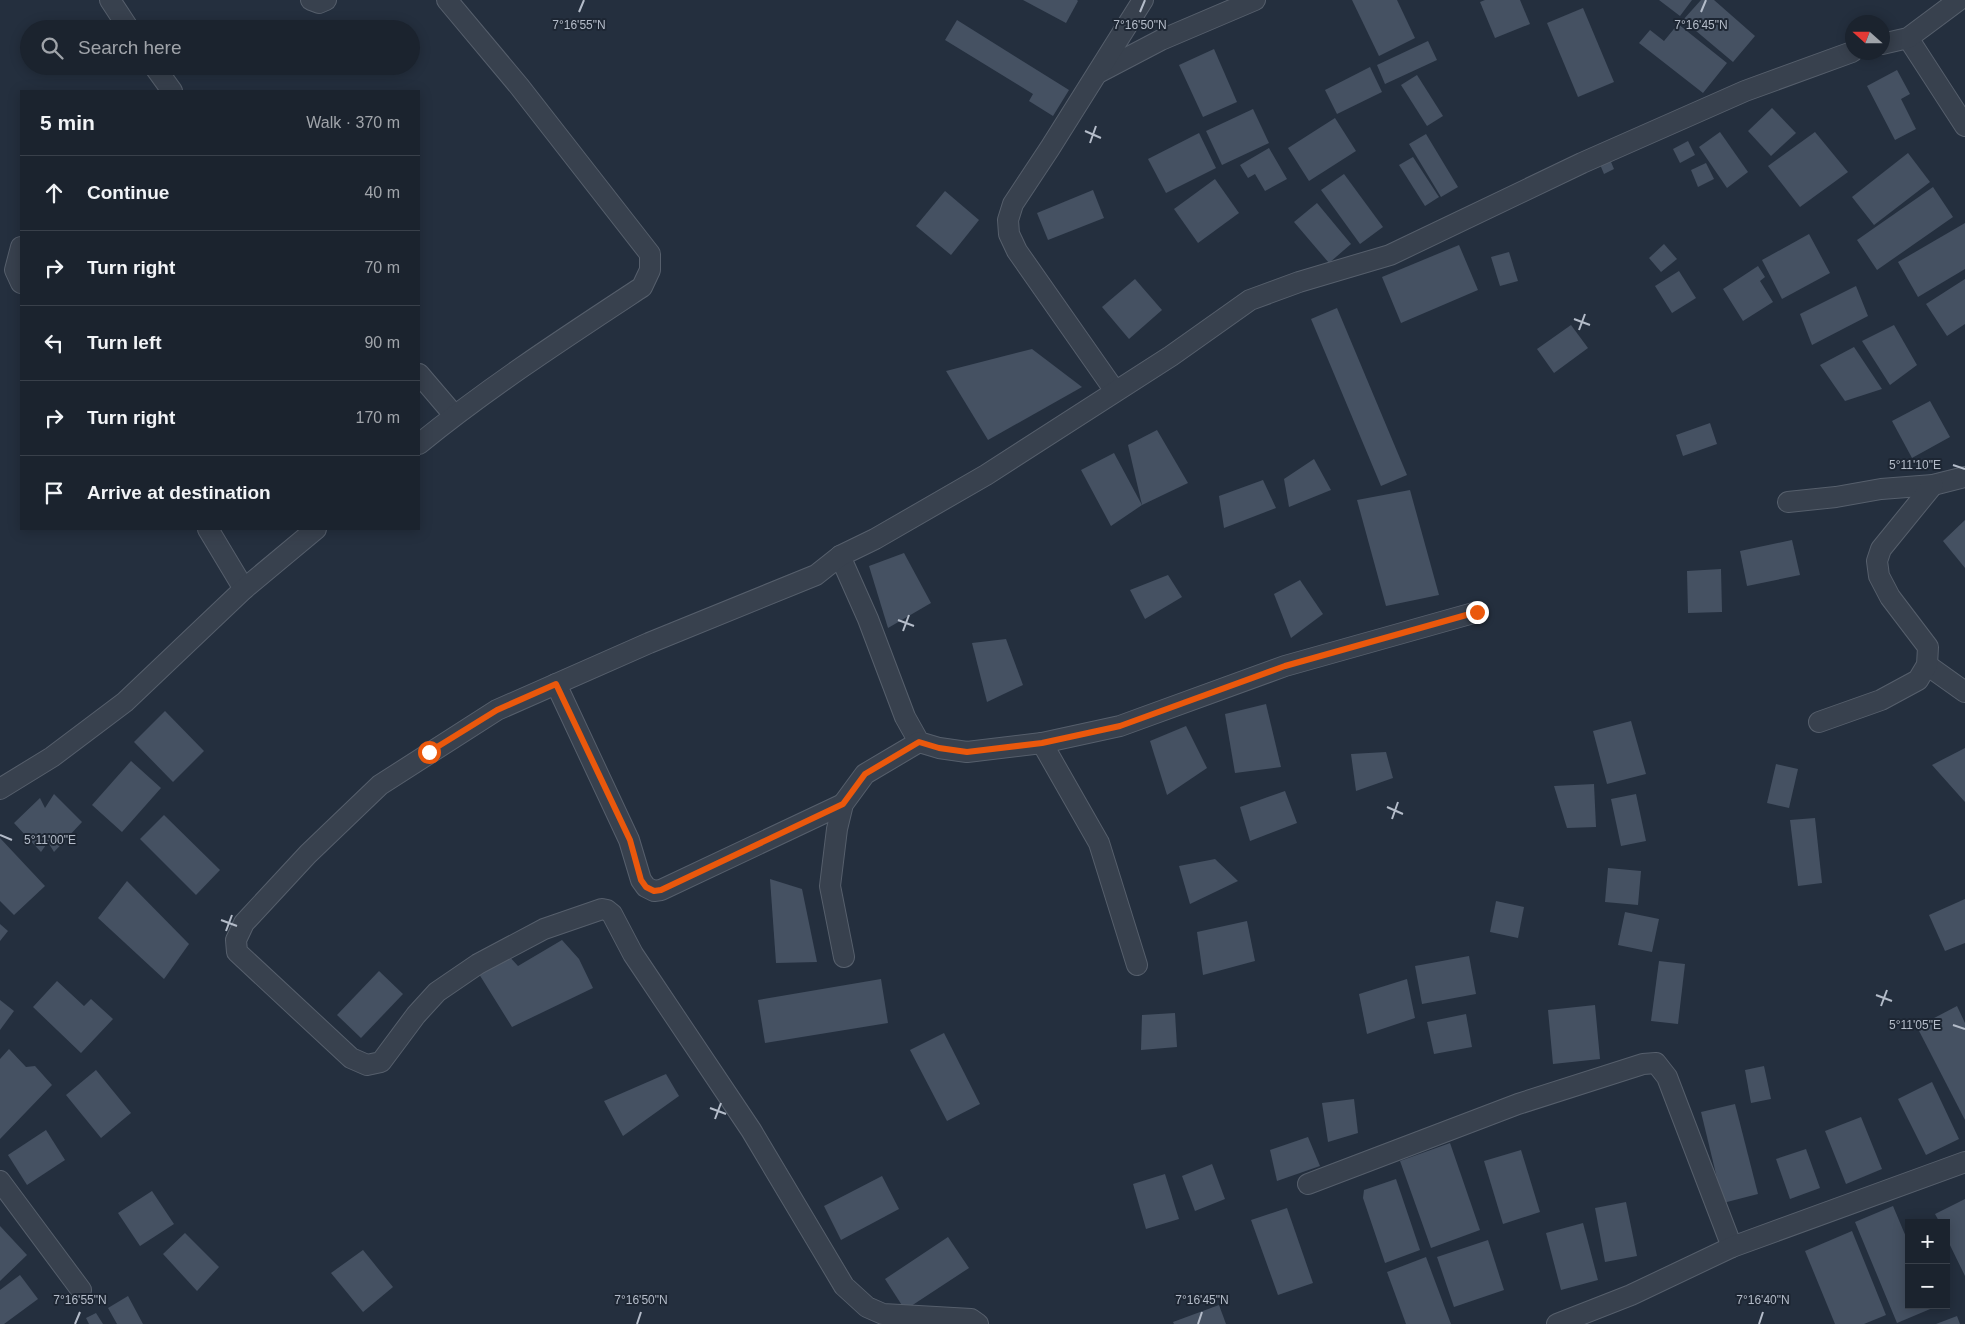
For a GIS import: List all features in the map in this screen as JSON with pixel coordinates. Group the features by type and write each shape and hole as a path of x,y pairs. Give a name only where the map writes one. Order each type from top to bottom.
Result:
{"street":[{"path":"110,0 123,20"},
{"path":"311,0 319,4 326,0"},
{"path":"420,443 454,416 536,357 642,287 650,270 650,254 519,86 447,0"},
{"path":"1115,391 1017,251 1009,234 1008,220 1013,204 1143,0"},
{"path":"1096,74 1161,40 1255,0"},
{"path":"1890,42 1908,38 1959,0"},
{"path":"1908,38 1965,126"},
{"path":"978,1324 971,1319 884,1314 867,1307 844,1286 752,1130 663,1000 633,954 612,914 607,910 602,909 544,928 478,964 437,992 416,1015 381,1062 367,1065 350,1058 237,952 236,940 244,923 308,854 380,785 497,710 816,574 840,556 875,539 986,475 1171,356 1250,300 1299,282 1390,255 1480,214 1582,163 1745,90 1845,54"},
{"path":"20,251 15,270 20,281"},
{"path":"420,375 454,416"},
{"path":"1788,502 1836,497 1881,489 1933,485 1965,477"},
{"path":"1819,722 1881,700 1918,680 1927,666 1928,647 1890,597 1878,576 1877,561 1881,549 1933,485"},
{"path":"209,530 244,589"},
{"path":"0,789 52,756 125,702 244,589 315,530"},
{"path":"840,556 868,620 905,717 919,742 939,748 967,752 1042,743 1120,726 1285,666 1477,612"},
{"path":"1927,666 1965,692"},
{"path":"556,684 630,840 641,880 646,887 654,891 661,890 843,804"},
{"path":"844,956 830,886 837,830 843,804 865,774 919,742"},
{"path":"1042,743 1099,843 1137,965"},
{"path":"1308,1184 1518,1104 1643,1064 1656,1063 1667,1077 1732,1247"},
{"path":"1557,1324 1631,1295 1732,1247 1965,1162"},
{"path":"0,1182 81,1290"}],"building":[{"path":"1023,0 1077,0 1078,1 1066,23"},
{"path":"1352,0 1397,0 1415,38 1379,56"},
{"path":"1485,0 1520,0 1530,24 1495,38 1480,2"},
{"path":"1659,0 1692,0 1680,16"},
{"path":"1701,0 1714,0 1755,36 1733,62 1683,20"},
{"path":"1583,8 1614,82 1578,97 1547,23"},
{"path":"957,20 1069,90 1053,116 1029,101 1033,94 945,40"},
{"path":"1678,24 1727,63 1703,93 1639,43 1650,30 1664,41"},
{"path":"1428,41 1437,60 1385,84 1377,65"},
{"path":"1214,49 1237,102 1203,117 1179,65"},
{"path":"1370,67 1382,92 1337,114 1325,90"},
{"path":"1897,70 1910,94 1901,99 1916,129 1895,140 1867,86"},
{"path":"1417,75 1443,116 1427,126 1401,85"},
{"path":"1772,108 1796,133 1771,156 1748,131"},
{"path":"1253,109 1269,143 1222,165 1206,131"},
{"path":"1335,118 1356,151 1309,181 1288,148"},
{"path":"1720,132 1748,172 1727,188 1699,147"},
{"path":"1815,132 1848,172 1800,207 1768,166"},
{"path":"1199,133 1216,168 1166,193 1148,159"},
{"path":"1426,134 1458,187 1441,197 1409,144"},
{"path":"1688,141 1695,155 1680,163 1673,149"},
{"path":"1269,148 1287,179 1265,191 1255,174 1248,178 1240,165"},
{"path":"1908,153 1930,182 1874,225 1852,197"},
{"path":"1413,157 1439,197 1425,206 1399,165"},
{"path":"1609,157 1614,169 1604,174 1599,162"},
{"path":"1706,163 1714,179 1698,187 1691,170"},
{"path":"1344,174 1383,227 1360,244 1321,190"},
{"path":"1215,179 1239,213 1198,243 1174,209"},
{"path":"1933,187 1953,217 1877,270 1857,240"},
{"path":"1093,190 1104,218 1048,240 1037,213"},
{"path":"945,191 979,220 951,255 916,226"},
{"path":"1317,203 1351,244 1329,263 1294,222"},
{"path":"1965,223 1965,269 1918,297 1898,262"},
{"path":"1809,234 1830,273 1782,299 1762,260"},
{"path":"1664,244 1677,259 1661,272 1649,258"},
{"path":"1459,245 1478,290 1401,323 1382,277"},
{"path":"1509,252 1518,281 1500,286 1491,257"},
{"path":"1758,266 1765,277 1760,281 1773,302 1743,321 1723,289"},
{"path":"1679,271 1696,298 1672,313 1655,286"},
{"path":"1135,279 1162,310 1129,339 1102,307"},
{"path":"1965,279 1965,324 1947,336 1926,304"},
{"path":"1856,286 1868,316 1812,345 1800,314"},
{"path":"1337,308 1407,475 1381,486 1311,319"},
{"path":"1571,325 1588,348 1554,373 1537,349"},
{"path":"1894,325 1917,365 1890,385 1862,341"},
{"path":"1854,347 1882,389 1845,401 1820,365"},
{"path":"1032,349 1082,387 988,440 946,371"},
{"path":"1930,401 1950,437 1912,458 1892,421"},
{"path":"1710,423 1717,444 1683,456 1676,435"},
{"path":"1157,430 1188,483 1142,505 1128,445"},
{"path":"1114,453 1142,505 1111,526 1081,470"},
{"path":"1314,459 1331,490 1289,507 1284,479"},
{"path":"1263,480 1276,508 1224,528 1219,496"},
{"path":"1410,490 1439,595 1386,606 1357,500"},
{"path":"1965,520 1965,568 1943,541"},
{"path":"1792,540 1800,575 1747,586 1740,551"},
{"path":"904,553 931,603 888,628 869,566"},
{"path":"1721,569 1722,612 1688,613 1687,571"},
{"path":"1168,575 1182,597 1145,619 1130,590"},
{"path":"1300,580 1323,614 1291,638 1274,594"},
{"path":"1006,639 1023,685 987,702 972,643"},
{"path":"1266,704 1281,767 1235,773 1225,714"},
{"path":"165,711 204,751 173,782 134,742"},
{"path":"1631,721 1646,774 1607,784 1593,731"},
{"path":"1186,726 1207,768 1167,795 1150,741"},
{"path":"1965,748 1965,802 1932,765"},
{"path":"1386,752 1393,778 1356,791 1351,754"},
{"path":"131,761 161,788 122,832 92,805"},
{"path":"1776,764 1798,769 1789,808 1767,803"},
{"path":"1594,784 1596,827 1567,828 1554,786"},
{"path":"1285,791 1297,823 1250,841 1240,807"},
{"path":"54,794 82,822 54,852 48,842 41,852 14,823 40,798 45,808"},
{"path":"1636,794 1646,841 1621,846 1611,799"},
{"path":"164,815 220,870 196,895 140,839"},
{"path":"1815,818 1822,883 1798,886 1790,820"},
{"path":"0,838 45,886 14,915 0,901"},
{"path":"1215,859 1238,881 1190,904 1179,866"},
{"path":"1608,868 1641,871 1638,905 1605,902"},
{"path":"770,879 802,889 817,962 776,963"},
{"path":"127,881 189,944 164,979 98,918"},
{"path":"1965,899 1965,943 1945,951 1929,915"},
{"path":"1496,901 1524,907 1518,938 1490,932"},
{"path":"1625,912 1659,919 1652,952 1618,945"},
{"path":"1247,921 1255,961 1203,975 1197,932"},
{"path":"0,924 8,931 0,941"},
{"path":"562,940 579,959 593,988 512,1027 479,974 508,955 518,966"},
{"path":"1469,956 1476,994 1422,1004 1415,966"},
{"path":"1659,961 1685,964 1678,1024 1651,1021"},
{"path":"379,971 403,994 361,1038 337,1015"},
{"path":"881,979 888,1023 765,1043 758,1000"},
{"path":"1407,979 1415,1018 1367,1034 1359,994"},
{"path":"57,981 84,1006 91,999 113,1019 81,1053 33,1007"},
{"path":"0,1000 14,1011 0,1030"},
{"path":"1595,1005 1600,1059 1553,1064 1548,1010"},
{"path":"1957,1006 1965,1023 1965,1120 1917,1027"},
{"path":"1175,1013 1177,1047 1141,1050 1142,1015"},
{"path":"1466,1014 1472,1047 1434,1054 1427,1022"},
{"path":"944,1033 980,1104 947,1121 910,1050"},
{"path":"9,1049 26,1067 35,1066 52,1085 0,1139 0,1059"},
{"path":"1764,1066 1771,1099 1751,1103 1745,1070"},
{"path":"96,1070 131,1113 101,1138 66,1095"},
{"path":"666,1074 679,1096 623,1136 604,1101"},
{"path":"1932,1082 1959,1139 1926,1155 1898,1099"},
{"path":"1354,1099 1358,1133 1328,1142 1322,1103"},
{"path":"1735,1104 1758,1194 1723,1203 1701,1112"},
{"path":"1861,1117 1882,1169 1846,1184 1825,1131"},
{"path":"46,1130 65,1160 27,1185 8,1155"},
{"path":"1308,1137 1320,1166 1277,1181 1270,1150"},
{"path":"1450,1143 1480,1230 1431,1248 1400,1161"},
{"path":"1806,1149 1820,1188 1790,1199 1776,1159"},
{"path":"1521,1150 1540,1212 1503,1224 1484,1161"},
{"path":"1212,1164 1225,1199 1195,1211 1182,1176"},
{"path":"1165,1174 1179,1219 1146,1229 1133,1184"},
{"path":"882,1176 899,1209 841,1240 824,1206"},
{"path":"1396,1179 1420,1250 1385,1263 1363,1198 1364,1190"},
{"path":"152,1191 174,1224 140,1246 118,1213"},
{"path":"1965,1199 1965,1276 1950,1245 1950,1219 1938,1219 1935,1214"},
{"path":"1626,1202 1637,1256 1605,1262 1595,1208"},
{"path":"1893,1206 1905,1234 1905,1309 1930,1309 1897,1323 1855,1222"},
{"path":"1287,1208 1313,1283 1278,1295 1251,1220"},
{"path":"1583,1223 1598,1280 1561,1290 1546,1233"},
{"path":"0,1226 27,1255 0,1281"},
{"path":"1852,1231 1886,1315 1864,1324 1835,1324 1805,1251"},
{"path":"185,1233 219,1267 197,1291 163,1254"},
{"path":"948,1237 969,1268 905,1310 885,1279"},
{"path":"1488,1240 1504,1290 1454,1307 1437,1257"},
{"path":"363,1250 393,1287 363,1312 331,1273"},
{"path":"1426,1257 1451,1324 1406,1324 1387,1272"},
{"path":"20,1275 38,1299 4,1324 0,1324 0,1290"},
{"path":"128,1296 143,1324 117,1324 108,1308"},
{"path":"1219,1305 1226,1324 1174,1324 1173,1322"},
{"path":"96,1313 103,1324 89,1324 86,1318"},
{"path":"1957,1316 1960,1324 1936,1324"}],"route":[{"path":"429,752 497,710 556,684 630,840 641,880 646,887 654,891 661,890 843,804 865,774 919,742 939,748 967,752 1042,743 1120,726 1285,666 1477,612"}]}
